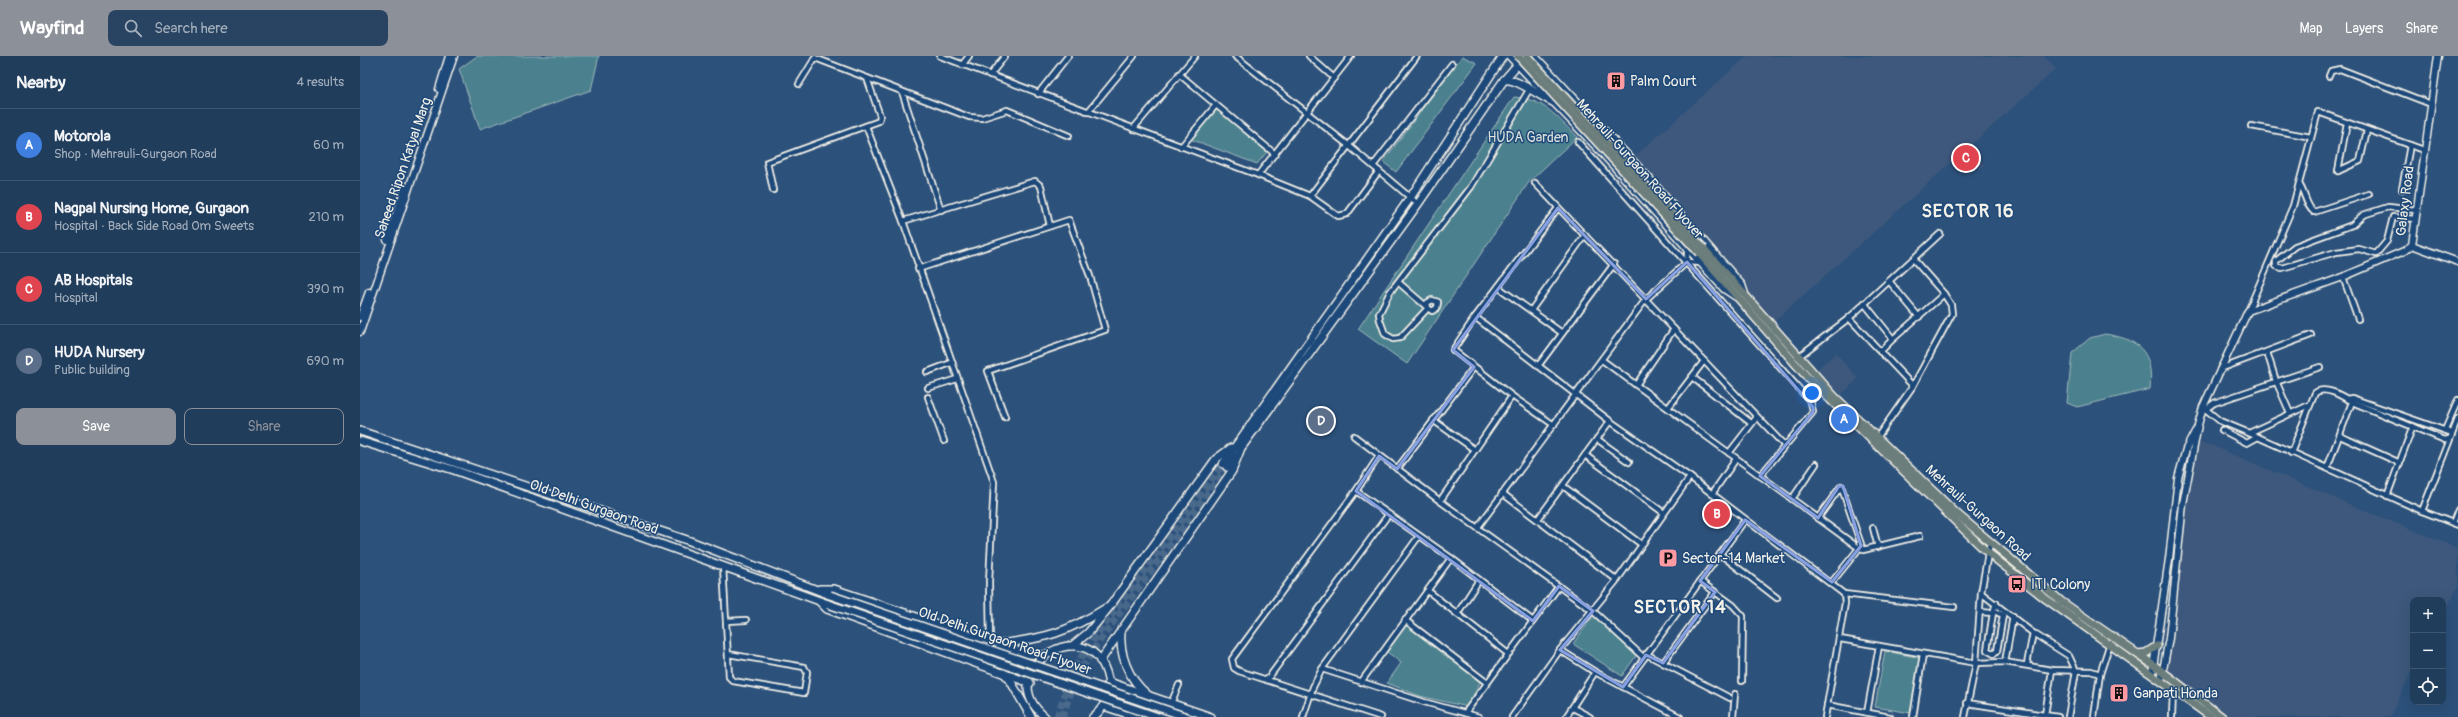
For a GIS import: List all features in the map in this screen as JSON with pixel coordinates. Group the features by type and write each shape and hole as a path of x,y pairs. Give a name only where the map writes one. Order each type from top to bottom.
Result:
{"main road":[{"path":"1225,465 1410,198 1503,56"},
{"name":"Mehrauli-Gurgaon Road Flyover","path":"1518,56 1701,251"},
{"path":"1100,661 1232,470 1238,446 1418,204 1504,80 1517,64 1526,56"},
{"name":"Mehrauli-Gurgaon Road Flyover","path":"1526,56 1743,298"},
{"path":"1504,80 1516,81 1529,90 1553,102"},
{"name":"Mehrauli-Gurgaon Road","path":"1743,298 1832,398 1987,552 2046,600 2211,717"},
{"name":"Old Delhi Gurgaon Road","path":"360,431 690,541 814,589"},
{"name":"Mehrauli-Gurgaon Road","path":"1875,440 1990,542 2062,602 2112,638 2164,672 2222,717"},
{"name":"Old Delhi Gurgaon Road","path":"360,441 454,470 723,565 818,601"},
{"path":"1072,646 1089,632 1110,606 1216,459 1238,446"},
{"path":"814,589 834,589 1026,654 1043,655 1060,647 1072,646 1088,651 1100,661 1109,682 1104,706 1094,717"},
{"name":"Old Delhi Gurgaon Road Flyover","path":"814,589 1187,717"},
{"path":"818,601 827,609 1030,683"},
{"name":"Old Delhi Gurgaon Road Flyover","path":"818,601 1158,717"},
{"path":"993,644 1052,636 1075,627 1110,606"},
{"path":"1121,630 1122,650 1127,668 1136,682 1153,698"},
{"path":"2138,654 2146,653 2158,646"},
{"path":"1043,655 1032,671 1030,683 1032,699 1045,717"},
{"path":"1002,672 1010,680 1031,717"},
{"path":"1109,682 1212,717"},
{"path":"1104,706 1134,716"},
{"path":"1119,717 1134,716"}],"street":[{"name":"Saheed Ripon Katyal Marg","path":"360,332 450,56"},
{"name":"Saheed Ripon Katyal Marg","path":"360,317 444,78 454,56"},
{"path":"940,56 1038,94 1258,175 1310,196 1338,216 1344,216 1379,171"},
{"path":"962,65 969,56"},
{"path":"990,75 1005,56"},
{"path":"1038,94 1068,56"},
{"path":"1088,112 1134,56"},
{"path":"1133,129 1195,56"},
{"path":"1235,56 1308,112 1418,204"},
{"path":"1309,56 1334,78"},
{"path":"1258,175 1351,56"},
{"path":"1310,196 1417,56"},
{"path":"1509,56 1727,291 1743,298 1742,285 1704,239 1535,56"},
{"name":"Galaxy Road","path":"2248,310 2343,277 2404,251 2412,245 2438,56"},
{"path":"799,84 814,58 976,119 1007,110 1069,136"},
{"path":"1373,166 1452,64"},
{"path":"2329,76 2331,71 2340,69 2431,104"},
{"path":"1538,86 1550,73"},
{"path":"1179,74 1275,154"},
{"path":"773,190 767,162 866,126 880,119 867,78"},
{"path":"1398,282 1428,308 1400,338 1394,339 1385,334 1379,314 1398,282 1471,187 1529,90"},
{"path":"902,92 941,210"},
{"path":"1181,147 1216,105"},
{"path":"2152,674 2155,666 2158,646 2178,478 2186,449 2198,425 2220,369 2248,310 2293,206 2318,112 2424,150"},
{"path":"2347,122 2338,171 2360,161 2367,130"},
{"path":"866,126 903,221 918,269 995,489 989,582 993,644"},
{"path":"2251,126 2311,137"},
{"path":"1578,142 1811,402 1813,412 1784,445 1760,476"},
{"path":"2402,189 2410,145"},
{"path":"903,221 1035,181 1041,186 1050,226"},
{"path":"1535,183 1614,264 1784,445"},
{"path":"2299,184 2304,192 2310,209 2314,212 2369,194"},
{"path":"2415,219 2393,217 2387,241 2376,254 2359,249 2336,252 2282,268 2276,266 2276,261 2290,248 2352,226 2363,216 2388,207 2416,210"},
{"path":"1554,425 1512,396 1453,350 1475,317 1558,208"},
{"path":"918,269 1069,220 1106,328 1101,332 988,371 1005,417"},
{"path":"1796,359 1849,318 1864,303 1914,260 1940,234"},
{"path":"1532,310 1585,235"},
{"path":"2412,245 2458,262"},
{"path":"1687,248 1687,262"},
{"path":"1875,440 1913,386 1952,314 1951,305 1944,294 1914,260"},
{"path":"1478,527 1577,395 1646,299 1687,262 1701,263"},
{"path":"1538,366 1614,264"},
{"path":"2343,277 2358,319"},
{"path":"1889,281 1920,317"},
{"path":"1498,287 1562,333"},
{"path":"1880,352 1944,294"},
{"path":"1864,303 1893,339"},
{"path":"1475,317 1610,421 1690,477 1745,520 1832,582 1844,594 1954,607"},
{"path":"1849,318 1913,386"},
{"path":"1636,384 1674,329"},
{"path":"2220,369 2312,335"},
{"path":"2267,352 2276,381 2290,413"},
{"path":"1602,360 1864,551 1920,536"},
{"path":"1668,408 1704,361"},
{"path":"927,372 951,363"},
{"path":"1397,469 1474,367"},
{"path":"2205,408 2214,403 2320,367"},
{"path":"1692,377 1751,424"},
{"path":"928,388 957,378"},
{"path":"2291,453 2309,405 2318,391 2338,394 2352,402 2445,440 2449,439"},
{"path":"1440,502 1512,396"},
{"path":"928,397 944,441"},
{"path":"2347,399 2352,398 2452,433"},
{"path":"2445,430 2458,400"},
{"path":"2327,468 2352,402"},
{"path":"2249,433 2309,405"},
{"path":"2205,408 2220,421 2422,512 2456,524 2458,510"},
{"path":"1729,453 1757,417"},
{"path":"2422,512 2458,419"},
{"path":"1433,420 1475,450"},
{"path":"1538,519 1610,421"},
{"path":"2161,681 2164,672 2183,504 2198,425"},
{"path":"2387,496 2413,426"},
{"path":"2222,430 2247,443 2258,437"},
{"path":"1354,436 1440,502 1478,527 1559,586 1592,611 1645,656 1663,663 1730,698"},
{"path":"2340,436 2400,463"},
{"path":"1597,439 1629,462"},
{"path":"1585,455 1664,513"},
{"path":"1380,456 1356,491 1232,659 1234,668 1381,717"},
{"path":"1712,494 1736,458"},
{"path":"1792,499 1816,464"},
{"path":"1512,717 1560,650 1617,580 1641,544 1690,477"},
{"path":"1563,486 1641,544"},
{"path":"1818,518 1839,486 1842,486 1860,547"},
{"path":"1356,491 1451,558 1533,621"},
{"path":"1502,493 1617,580"},
{"path":"1267,680 1388,515"},
{"path":"1623,687 1745,520"},
{"path":"1873,528 1878,547"},
{"path":"1303,717 1310,694 1322,669 1419,536"},
{"path":"1965,717 1976,663 1982,593 1987,552 1990,542"},
{"path":"1832,582 1860,547"},
{"path":"1720,554 1777,598"},
{"path":"1361,682 1451,558"},
{"path":"723,565 729,677 733,681 804,693 807,672 804,667 728,654"},
{"path":"1457,614 1479,580"},
{"path":"1700,581 1743,616 1742,681"},
{"path":"1465,713 1507,653 1559,586"},
{"path":"1428,591 1507,653"},
{"path":"1663,663 1715,592"},
{"path":"1982,593 2033,633 2067,654 2076,672 2068,717"},
{"path":"1825,717 1840,639 1845,603 1844,594"},
{"path":"1994,654 1987,650 1996,603"},
{"path":"1980,612 1994,612 2003,615 1997,651 1994,654 1992,664"},
{"path":"2005,662 2013,616"},
{"path":"726,621 746,620"},
{"path":"1405,620 1486,682"},
{"path":"2027,664 2033,633"},
{"path":"2094,717 2100,674 2112,638"},
{"path":"1840,639 1976,663 1992,664 2005,662 2027,664 2052,670 2076,672 2091,671 2100,674"},
{"path":"1868,713 1879,646"},
{"path":"1560,650 1595,672 1680,717"},
{"path":"1914,717 1923,654"},
{"path":"1322,669 1479,717"},
{"path":"2045,715 2052,670"},
{"path":"1566,717 1595,672"},
{"path":"1171,703 1179,685"},
{"path":"2172,717 2174,691"},
{"path":"1733,717 1735,694"},
{"path":"1968,703 2058,717"},
{"path":"1827,705 1890,717"},
{"path":"1573,708 1590,717"}],"highlighted area":[{"path":"1558,208 1646,299 1687,262 1813,407 1813,412 1760,476 1818,518 1839,486 1843,486 1861,546 1832,582 1745,520 1700,581 1715,592 1663,663 1646,655 1623,687 1560,650 1593,611 1559,586 1533,621 1356,491 1379,456 1397,469 1474,367 1453,350"}],"shaded area":[{"path":"1747,56 2044,56 2056,69 1969,147 1985,166 1980,170 1971,159 1968,162 1970,165 1963,170 1954,160 1768,327 1625,165"},
{"path":"1836,353 1858,379 1841,395 1817,369"},
{"path":"2196,442 2211,445 2356,507 2458,548 2458,586 2446,610 2446,597 2410,597 2410,674 2390,717 2229,717 2168,671 2184,510"}],"green space":[{"path":"477,56 599,56 591,90 480,129 459,69"},
{"path":"1462,56 1477,63 1396,172 1383,162"},
{"name":"HUDA Garden","path":"1514,97 1524,98 1542,105 1556,116 1577,137 1529,182 1407,364 1358,329"},
{"path":"1217,109 1267,152 1257,164 1190,139"},
{"path":"2105,334 2117,336 2127,340 2142,350 2149,366 2151,376 2150,389 2077,407 2067,403 2072,353 2090,338"},
{"path":"1594,615 1638,653 1622,676 1573,644"},
{"path":"1407,622 1481,680 1468,707 1420,696 1387,683 1401,663 1386,651"},
{"path":"1885,651 1921,658 1911,713 1875,707"}],"tunnel":[{"path":"1057,717 1073,671 1083,654 1223,464"},
{"path":"1063,717 1073,688 1092,651 1227,467"}],"place":[{"name":"Palm Court","path":"1616,81"},
{"name":"AB Hospitals","path":"1966,158"},
{"name":"Motorola","path":"1844,419"},
{"name":"HUDA Nursery","path":"1321,421"},
{"name":"Nagpal Nursing Home, Gurgaon","path":"1717,514"},
{"name":"Sector-14 Market","path":"1668,558"},
{"name":"ITI Colony","path":"2017,584"},
{"name":"Ganpati Honda","path":"2119,693"}],"district":[{"name":"SECTOR 16","path":"1968,211"},
{"name":"SECTOR 14","path":"1680,607"}]}
